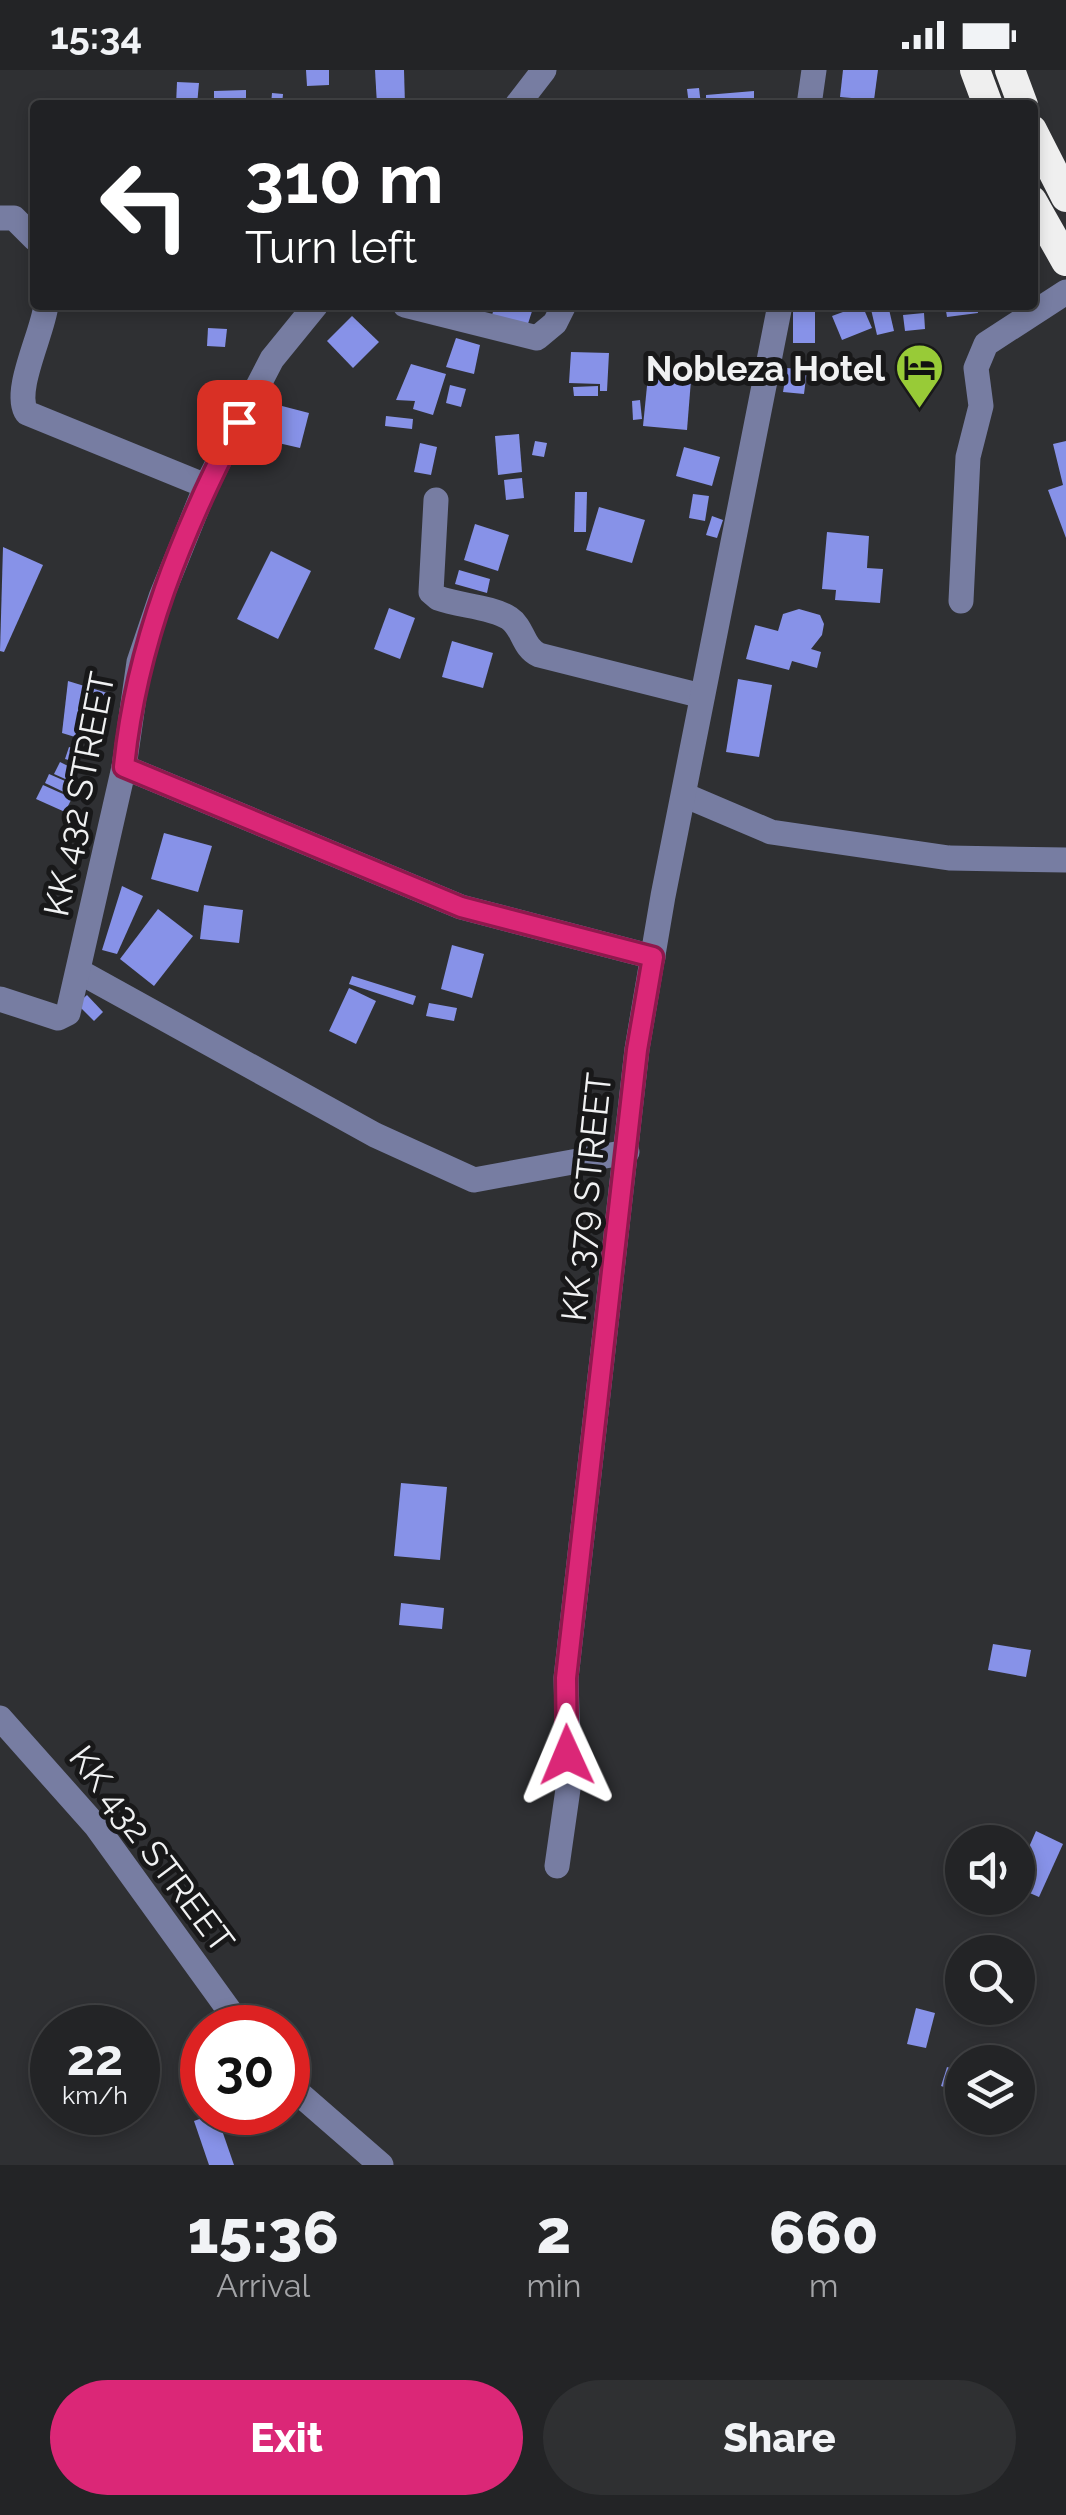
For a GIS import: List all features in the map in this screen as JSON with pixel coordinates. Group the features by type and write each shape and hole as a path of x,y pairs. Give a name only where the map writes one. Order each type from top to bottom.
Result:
{"highway":[{"path":"975,70 986,100"},
{"path":"1010,70 1020,100"},
{"path":"1038,142 1066,197"},
{"path":"1038,212 1066,261"}],"street":[{"path":"522,100 544,70"},
{"path":"810,100 814,70"},
{"path":"0,218 14,218 30,234"},
{"path":"962,601 968,458 982,406 976,368 980,354 986,344 1066,292"},
{"path":"45,310 23,388 21,403 26,414 206,486"},
{"name":"KK 432 STREET","path":"0,998 58,1018 68,1013 124,767 140,662 206,486 272,359 312,310"},
{"path":"425,310 537,338 555,323 562,310"},
{"name":"KK 379 STREET","path":"557,1866 569,1782 566,1678 637,1050 779,310"},
{"path":"436,500 432,592 438,598 505,616 514,624 527,649 539,655 702,696"},
{"path":"124,767 461,907 653,957"},
{"path":"684,795 771,832 950,858 1066,860"},
{"path":"80,972 375,1135 474,1180 628,1152"},
{"name":"KK 432 STREET","path":"0,1718 96,1826 225,2005"},
{"path":"310,2103 382,2165"}],"building":[{"path":"306,70 329,70 329,85 307,86"},
{"path":"375,70 404,70 405,100 377,100"},
{"path":"843,70 878,70 874,100 840,97"},
{"path":"177,82 199,83 197,100 176,100"},
{"path":"699,88 700,100 688,100 687,89"},
{"path":"246,90 246,100 214,100 214,91"},
{"path":"754,91 754,100 706,100 706,95"},
{"path":"272,93 283,94 282,100 271,100"},
{"path":"494,310 532,310 525,333 490,322"},
{"path":"793,310 815,310 815,343 793,343"},
{"path":"864,310 872,328 842,340 832,316"},
{"path":"871,310 889,310 894,331 877,335"},
{"path":"946,310 978,310 978,313 947,317"},
{"path":"924,313 925,329 905,331 903,315"},
{"path":"352,316 379,342 353,368 327,341"},
{"path":"208,328 227,329 225,347 207,346"},
{"path":"456,338 480,345 474,374 446,367"},
{"path":"571,352 609,353 607,391 600,391 600,384 569,383"},
{"path":"411,364 446,374 433,415 413,409 415,401 396,400"},
{"path":"787,368 807,370 804,394 783,392"},
{"path":"648,376 691,380 687,430 643,426"},
{"path":"450,385 466,389 461,407 446,403"},
{"path":"598,386 598,396 574,396 573,387"},
{"path":"640,400 642,419 633,420 632,401"},
{"path":"282,406 309,413 300,448 274,442"},
{"path":"386,416 413,419 412,429 385,426"},
{"path":"519,434 522,472 498,475 495,436"},
{"path":"535,441 547,443 544,457 532,455"},
{"path":"1066,441 1066,538 1048,490 1063,485 1053,444"},
{"path":"420,443 437,447 431,475 414,472"},
{"path":"684,447 720,457 712,486 676,476"},
{"path":"522,478 524,498 506,500 504,480"},
{"path":"575,492 587,492 586,532 574,532"},
{"path":"693,494 709,496 705,521 689,518"},
{"path":"599,507 645,520 632,563 586,550"},
{"path":"712,516 723,520 717,538 706,535"},
{"path":"475,524 509,535 498,571 464,560"},
{"path":"827,532 869,536 867,568 883,569 880,603 835,600 836,590 822,589"},
{"path":"3,547 43,565 4,652 0,651"},
{"path":"271,551 311,571 278,639 237,619"},
{"path":"459,570 490,579 487,593 455,584"},
{"path":"389,608 415,618 400,659 374,649"},
{"path":"799,609 820,615 824,624 822,635 811,649 821,652 817,668 792,661 789,670 746,659 755,625 778,631 783,614"},
{"path":"452,641 493,653 483,688 442,677"},
{"path":"738,679 772,685 759,757 726,752"},
{"path":"68,681 114,695 98,744 62,733"},
{"path":"69,747 82,751 79,763 65,759"},
{"path":"60,762 78,771 72,782 54,774"},
{"path":"49,774 72,784 68,794 45,783"},
{"path":"43,785 72,798 65,812 36,799"},
{"path":"164,833 212,846 198,892 151,879"},
{"path":"122,886 143,896 117,954 102,950"},
{"path":"204,905 243,910 239,943 200,939"},
{"path":"158,909 193,936 154,986 120,959"},
{"path":"452,945 484,954 472,998 441,989"},
{"path":"352,976 416,996 413,1005 349,984"},
{"path":"349,988 376,1001 356,1044 329,1031"},
{"path":"87,995 103,1012 94,1021 77,1004"},
{"path":"429,1003 457,1008 454,1021 426,1016"},
{"path":"401,1483 447,1487 440,1560 394,1556"},
{"path":"401,1603 444,1608 442,1629 399,1625"},
{"path":"993,1644 1031,1650 1026,1677 988,1670"},
{"path":"1035,1833 1063,1844 1039,1897 1035,1895"},
{"path":"916,2008 935,2013 926,2048 907,2044"},
{"path":"199,2135 224,2135 234,2165 209,2165"}],"place":[{"name":"Nobleza Hotel","path":"920,410"}],"route":[{"path":"239,422 206,486 161,597 140,662 124,767 461,907 653,957 637,1050 566,1678 567,1755"}]}
